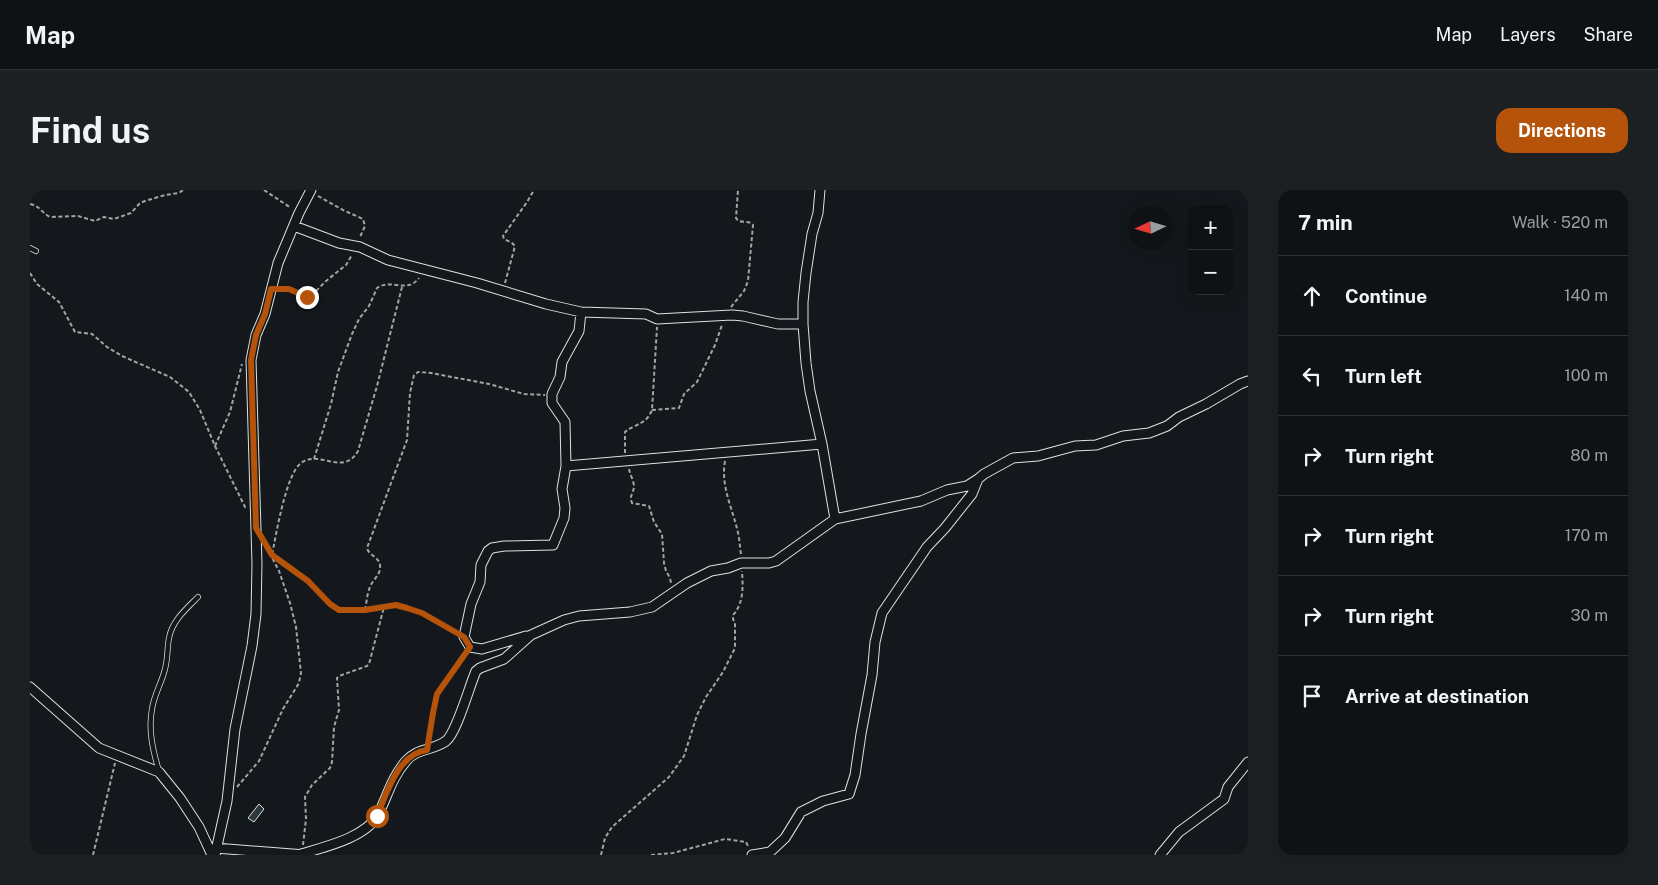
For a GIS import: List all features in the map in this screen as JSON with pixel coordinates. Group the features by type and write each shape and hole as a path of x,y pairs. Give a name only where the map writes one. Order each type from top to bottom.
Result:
{"street":[{"path":"820,190 818,213 812,234 806,273 803,302 804,324 810,391 822,444 835,519"},
{"path":"214,853 226,800 256,614 257,564 251,360 256,335 265,314 278,263 310,191"},
{"path":"294,226 339,243 360,247 388,260 581,312 646,314 657,319 732,315 778,324 804,324"},
{"path":"581,312 578,331 562,362 560,377 552,394 552,403 565,422 566,466 562,488 565,512 553,545 504,546 492,548 488,551 481,565 480,582 471,604 464,637 470,647 476,649 487,648 531,635 564,620 579,616 630,612 652,607 671,593 711,572 741,563 769,563 776,561 835,519 921,501 947,490 967,486 1013,458 1038,456 1075,446 1096,444 1122,436 1149,433 1167,426 1179,417 1248,380"},
{"path":"566,466 822,444"},
{"path":"752,854 770,852 785,838 801,812 823,800 849,794 855,775 860,734 872,675 875,642 882,612 927,548 946,528 972,494 978,480"},
{"path":"214,853 306,855 352,836 367,827 377,816 397,773 411,755 415,752 436,747 452,735 476,671 504,659 531,635"},
{"path":"30,687 99,748 159,772 180,798 214,853"},
{"path":"1160,855 1179,832 1224,799 1228,787 1248,762"}],"lane":[{"path":"30,248 36,251"},
{"path":"159,772 151,732 152,708 165,669 169,637 178,616 198,597"}],"path":[{"path":"30,204 40,207 46,216 78,216 95,221 104,217 114,219 131,213 144,201 182,190"},
{"path":"264,190 299,213"},
{"path":"503,291 515,246 504,239 504,236 534,190"},
{"path":"271,289 286,288 307,297 311,296 346,265 354,251 360,247 360,236 365,226 363,219 310,191"},
{"path":"314,459 331,404 338,372 359,319 369,306 379,286 389,284 402,287 416,282 426,269"},
{"path":"30,273 37,284 60,302 75,332 92,334 107,347 122,356 170,377 189,392 200,410 247,512"},
{"path":"272,555 283,507 295,470 302,462 309,459 346,462 354,458 358,451 377,386 402,287"},
{"path":"657,319 652,410 645,421 625,432 626,461 633,484 631,502 649,506 654,522 661,530 664,563 670,578 671,593"},
{"path":"215,446 230,412 242,363"},
{"path":"365,610 369,589 380,572 381,567 378,560 369,554 367,548 407,440 409,425 408,409 411,383 414,375 418,372 431,373 489,384 524,394 538,396 552,394"},
{"path":"602,855 605,838 612,826 677,768 684,756 697,715 706,696 733,654 736,642 733,615 736,612 743,587 739,538 723,469 726,452"},
{"path":"237,787 259,760 284,709 299,684 301,673 296,627 287,594 272,555 264,541"},
{"path":"272,555 308,581 330,604 339,610 365,610 396,605 422,613 464,637"},
{"path":"306,855 305,797 312,785 330,768 332,762 334,727 339,710 337,678 369,664 384,607"},
{"path":"427,750 437,694 470,647"},
{"path":"93,855 117,756"},
{"path":"651,855 673,853 725,838 746,842 752,854"}],"building":[{"path":"259,804 264,809 254,822 248,818"}],"route":[{"path":"307,297 286,288 271,289 265,314 256,335 251,360 251,373 256,528 272,555 308,581 330,604 339,610 365,610 396,605 407,608 422,613 464,637 470,647 437,694 427,750 415,752 411,755 397,773 392,780 377,816"}]}
